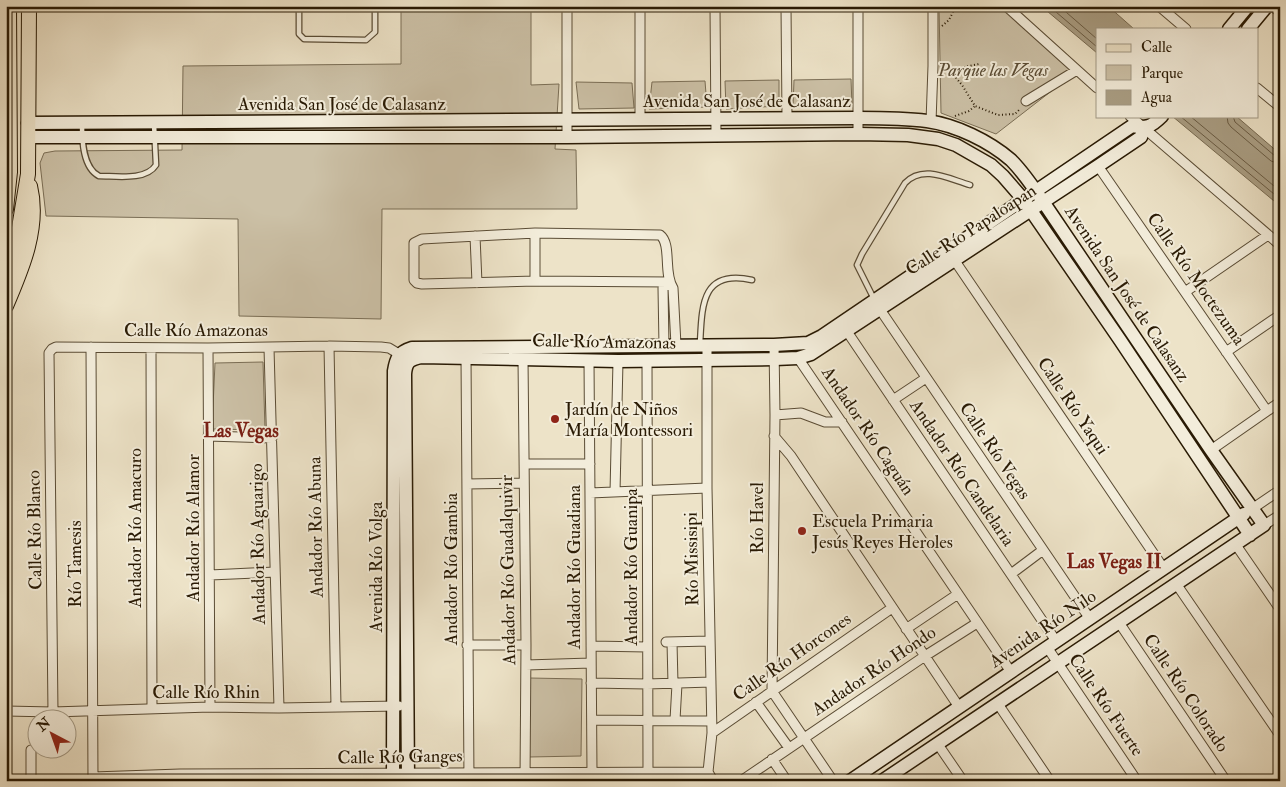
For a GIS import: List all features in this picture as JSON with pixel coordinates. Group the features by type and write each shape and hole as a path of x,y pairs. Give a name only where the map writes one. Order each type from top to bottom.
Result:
{"main road":[{"path":"6,209 8,181 9,6"},
{"path":"6,272 18,234 28,174 29,6"},
{"path":"6,306 17,282 27,250 33,220 33,196 28,174"}],"street":[{"path":"567,6 567,137"},
{"path":"640,6 640,119"},
{"path":"715,6 716,135"},
{"path":"786,6 787,118"},
{"path":"858,6 858,134"},
{"path":"930,122 933,66 933,6"},
{"path":"1006,6 1096,87"},
{"path":"1159,6 1185,28"},
{"path":"1230,28 1248,6"},
{"path":"1249,28 1267,6"},
{"path":"1272,6 1280,12"},
{"path":"1026,101 1077,70"},
{"path":"1258,89 1280,107"},
{"name":"Avenida San José de Calasanz","path":"28,123 858,118 930,122 958,130 994,147 1012,162 1035,190 1264,525"},
{"path":"1132,118 1280,245"},
{"name":"Calle Río Papaloapan","path":"810,348 877,305 1035,190 1132,126 1144,128 1160,118"},
{"path":"418,120 419,137"},
{"name":"Calle Río Papaloapan","path":"877,305 955,262 1044,203 1141,137 1144,128"},
{"name":"Avenida San José de Calasanz","path":"28,138 567,137 858,134 922,136 956,145 991,164 1023,199 1250,535"},
{"name":"Calle Río Moctezuma","path":"1098,166 1267,411"},
{"path":"535,233 535,281"},
{"path":"669,282 535,281 422,284 414,280 414,243 418,240 535,233 660,235 665,241 669,282 673,288 670,346"},
{"path":"1184,292 1268,235"},
{"path":"474,236 477,283"},
{"name":"Calle Río Yaqui","path":"955,262 1164,569"},
{"name":"Calle Río Vegas","path":"877,305 1090,618"},
{"path":"1226,352 1280,315"},
{"name":"Andador Río Candelaria","path":"844,327 1011,574 1052,644"},
{"name":"Calle Río Amazonas","path":"52,349 56,347 269,348 329,346 389,348 404,357 523,358 670,346 774,345 810,348"},
{"name":"Río Havel","path":"772,691 774,345"},
{"name":"Andador Río Abuna","path":"329,346 336,706"},
{"name":"Río Missisipi","path":"704,346 708,360 707,488 712,721 708,772"},
{"name":"Río Tamesis","path":"91,347 93,779"},
{"name":"Andador Río Amacuro","path":"151,348 152,708"},
{"name":"Andador Río Alamor","path":"208,348 210,707"},
{"name":"Andador Río Aguarigo","path":"269,348 279,708"},
{"name":"Calle Río Amazonas","path":"404,357 412,348 571,353 589,360 618,361 775,359 798,358 810,348"},
{"name":"Calle Río Blanco","path":"52,349 49,353 53,710"},
{"name":"Avenida Río Volga","path":"393,777 394,371 396,358 404,357 406,366 406,706 408,777"},
{"name":"Andador Río Gambia","path":"466,357 469,777"},
{"name":"Andador Río Guadalquivir","path":"523,358 526,645 525,777"},
{"name":"Andador Río Caguán","path":"798,358 1011,672"},
{"name":"Andador Río Guadiana","path":"589,360 592,773"},
{"path":"615,492 618,361"},
{"name":"Andador Río Guanipa","path":"647,361 648,772"},
{"path":"893,400 926,378"},
{"path":"1211,450 1280,402"},
{"path":"775,415 801,413 825,422 842,422"},
{"path":"208,436 272,438"},
{"path":"774,436 791,456 959,707"},
{"path":"524,464 590,464"},
{"path":"467,484 524,483"},
{"path":"590,493 707,488"},
{"name":"Avenida Río Nilo","path":"850,781 1280,490"},
{"name":"Avenida Río Nilo","path":"882,781 1120,624 1280,515"},
{"path":"1236,544 1280,610"},
{"path":"1011,574 1043,550"},
{"path":"210,575 275,572"},
{"path":"1177,585 1280,734"},
{"path":"906,629 958,594"},
{"name":"Calle Río Horcones","path":"712,734 892,608"},
{"name":"Andador Río Hondo","path":"741,781 977,622"},
{"name":"Calle Río Colorado","path":"1120,624 1226,781"},
{"path":"676,720 675,684 669,642 710,641"},
{"name":"Calle Río Fuerte","path":"1052,644 1058,664 1137,781"},
{"path":"467,645 526,645"},
{"path":"591,646 647,647"},
{"path":"526,665 591,664"},
{"path":"592,683 675,684 711,682"},
{"path":"772,691 833,781"},
{"path":"756,702 789,748"},
{"path":"998,704 1050,781"},
{"name":"Calle Río Rhin","path":"78,711 210,707 406,706"},
{"name":"Calle Río Rhin","path":"6,711 28,711"},
{"path":"592,720 712,721"},
{"path":"937,743 963,781"},
{"path":"772,759 787,781"},
{"path":"31,760 31,781"},
{"path":"708,772 713,781"},
{"name":"Calle Río Ganges","path":"93,779 525,777 592,773 708,772"}],"lane":[{"path":"299,6 299,34 304,39 366,40 375,32 375,6"},
{"path":"82,123 85,155 94,174 99,176 138,175 153,170 156,166 154,122"},
{"path":"877,305 858,265 862,254 905,182 910,177 926,172 970,185"},
{"path":"704,346 702,316 705,300 711,287 722,279 734,277 752,280"}],"path":[{"path":"933,28 943,26 949,20 956,6"},
{"path":"950,70 979,64"},
{"path":"933,66 948,68 975,106 986,111 998,115 1015,114 1026,101"}],"green space":[{"path":"401,6 531,6 531,85 559,84 555,149 576,150 577,209 382,209 381,319 239,316 238,219 46,216 40,163 44,153 55,151 182,150 183,66 401,64"},
{"name":"Parque las Vegas","path":"939,6 1000,6 1076,72 996,134 941,113"},
{"path":"851,79 852,106 793,107 794,80"},
{"path":"779,80 779,106 726,109 725,81"},
{"path":"705,81 707,107 649,109 652,82"},
{"path":"576,82 632,83 634,108 579,109"},
{"path":"263,362 265,430 212,429 215,363"},
{"path":"530,678 582,679 581,756 529,757"}],"water":[{"path":"1041,6 1108,6 1133,28 1096,28 1096,52"},
{"path":"1174,118 1238,118 1280,154 1280,206"}],"place":[{"name":"Jardín de Niños María Montessori","path":"555,419"},
{"name":"Escuela Primaria Jesús Reyes Heroles","path":"802,531"}],"district":[{"name":"Las Vegas","path":"241,431"},
{"name":"Las Vegas II","path":"1114,562"}]}
